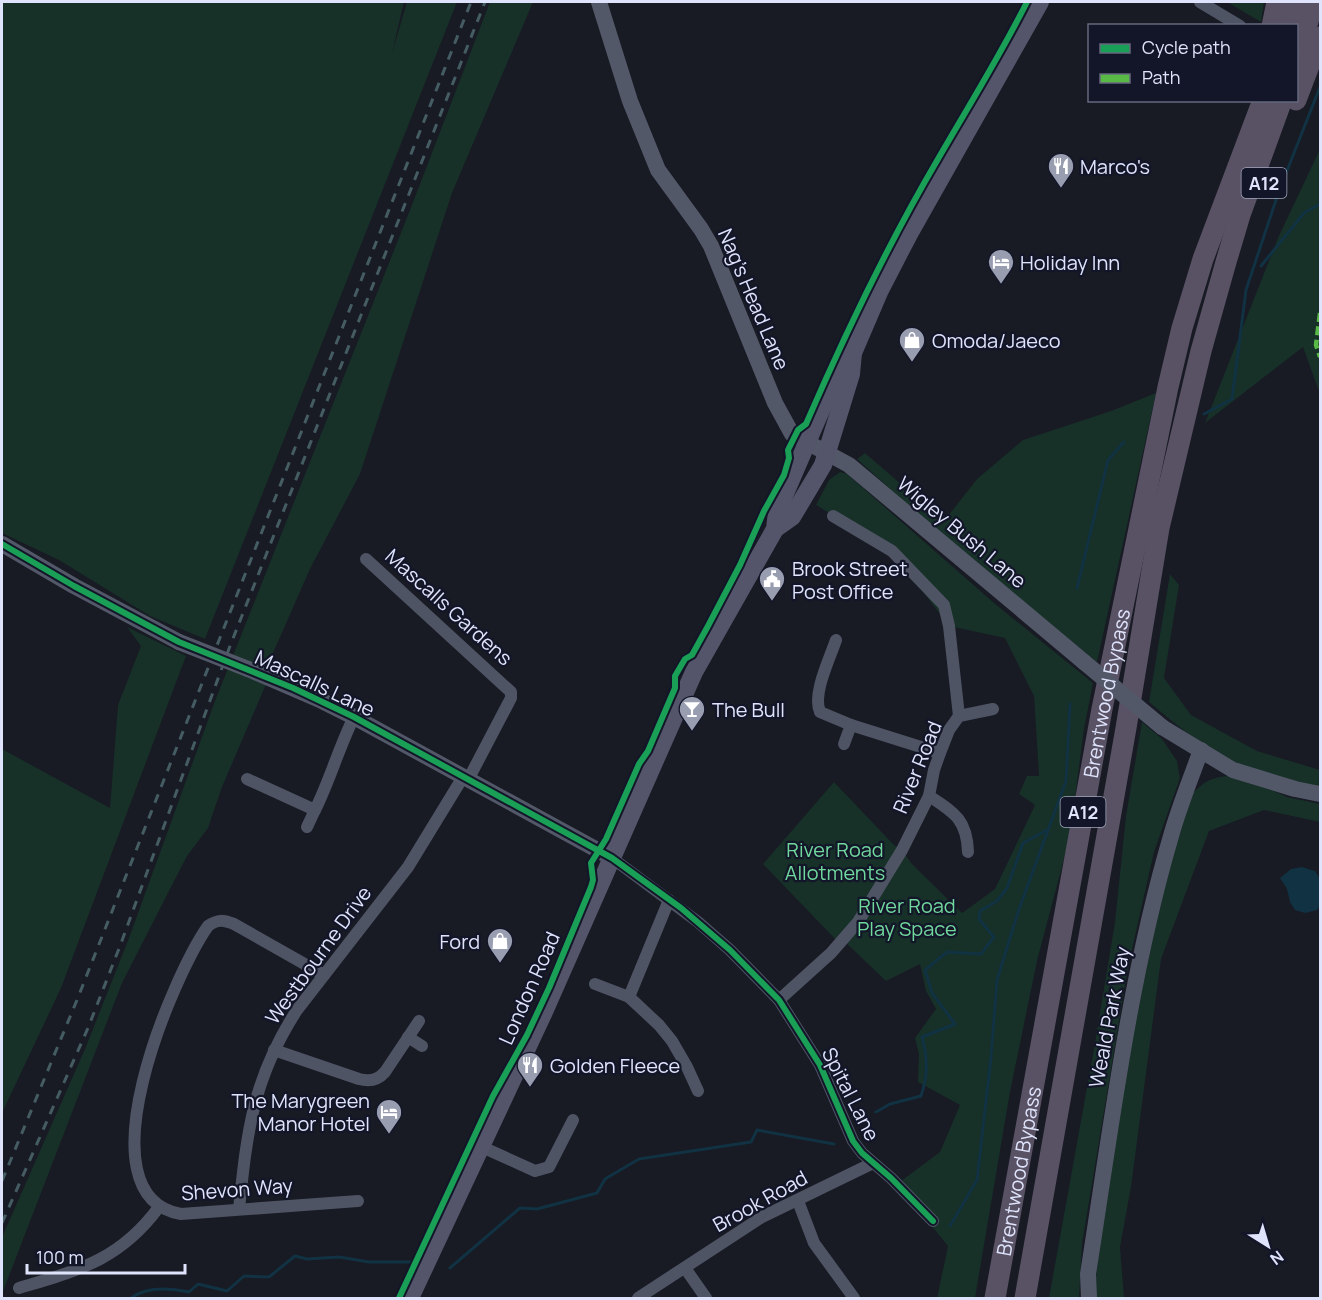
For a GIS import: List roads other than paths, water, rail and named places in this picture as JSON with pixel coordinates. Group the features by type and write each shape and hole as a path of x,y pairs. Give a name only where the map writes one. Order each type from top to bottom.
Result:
{"highway":[{"path":"1272,24 1277,2"},
{"path":"1290,24 1296,2"},
{"path":"1298,54 1314,2"},
{"name":"A12","path":"1298,95 1320,37"},
{"name":"Brentwood Bypass","path":"995,1299 1102,709 1168,387 1182,328 1203,260 1262,102"},
{"name":"A12","path":"1226,262 1240,214 1281,102"},
{"name":"A12","path":"1226,262 1261,190 1295,102"},
{"name":"Brentwood Bypass","path":"1025,1299 1159,528 1201,351 1226,262"}],"main road":[{"path":"775,529 777,512 838,371 853,353 880,290 909,234 1040,2"},
{"path":"775,529 792,517 823,465 851,374 853,353"},
{"name":"London Road","path":"410,1299 482,1147 694,672 775,529"}],"street":[{"name":"Nag's Head Lane","path":"599,2 630,101 658,170 711,246 775,403 792,434 807,443"},
{"path":"1200,2 1237,24"},
{"name":"Wigley Bush Lane","path":"807,443 855,469 1162,727 1201,750"},
{"path":"833,516 891,551 944,606 949,626 959,716"},
{"name":"Mascalls Lane","path":"2,544 84,592 179,642 248,669 354,717 612,858"},
{"name":"Mascalls Gardens","path":"366,559 511,692 511,698 466,778"},
{"path":"836,640 818,692 817,705 820,712 851,725 940,753"},
{"name":"River Road","path":"779,1000 831,952 858,922 902,850 929,796 940,753 949,730 959,716 993,709"},
{"path":"307,827 327,788 344,737 354,717"},
{"path":"844,744 851,725"},
{"path":"1201,750 1233,770 1295,789 1320,794"},
{"name":"Weald Park Way","path":"1089,1299 1088,1274 1121,1061 1151,911 1171,834 1201,750"},
{"name":"Westbourne Drive","path":"239,1209 252,1110 274,1050 297,1010 408,867 466,778"},
{"path":"247,779 315,810"},
{"path":"929,796 944,806 963,824 968,839 968,852"},
{"name":"Spital Lane","path":"612,858 669,900 730,950 779,1000 820,1065 853,1141 933,1221"},
{"path":"629,997 669,900"},
{"name":"Shevon Way","path":"324,975 234,924 224,920 215,921 208,926 184,969 158,1029 147,1067 136,1122 134,1151 139,1178 152,1202 170,1212 181,1214 358,1201"},
{"path":"595,984 629,997 659,1025 672,1041 698,1091"},
{"path":"274,1050 370,1081 386,1072 419,1021"},
{"path":"408,1037 422,1046"},
{"path":"482,1147 534,1171 549,1167 573,1120"},
{"name":"Brook Road","path":"638,1299 762,1217 873,1162"},
{"path":"798,1201 814,1243 854,1299"},
{"path":"19,1288 77,1270 114,1252 137,1234 159,1207"},
{"path":"685,1268 706,1299"}],"water":[{"path":"1302,867 1315,871 1320,879 1320,906 1317,910 1305,913 1295,910 1280,878 1291,869"}],"waterway":[{"path":"1204,414 1232,399 1246,290 1279,191 1320,87"},
{"path":"1261,266 1304,213 1320,204"},
{"path":"1077,588 1108,460 1124,442"},
{"path":"950,1226 977,1180 997,980 1018,912 1066,781 1070,704"},
{"path":"876,1112 890,1104 921,1096 926,1067 922,1037 955,1024 932,993 925,970 947,952 981,954 994,937 979,919 980,911 997,901 1007,888 1023,843 1047,830"},
{"path":"450,1268 520,1208 537,1209 597,1193 605,1179 639,1159 751,1142 757,1130 834,1144"},
{"path":"131,1298 151,1290 167,1289 189,1292 198,1284 227,1291 244,1276 269,1277 295,1256 307,1259 339,1257 369,1262 414,1262"}],"railway":[{"path":"2,1181 77,1000 471,2"},
{"path":"2,1223 88,1028 230,646 485,2"}],"place":[{"name":"Marco's","path":"1061,189"},
{"name":"Holiday Inn","path":"1001,285"},
{"name":"Omoda/Jaeco","path":"912,363"},
{"name":"Brook Street Post Office","path":"772,602"},
{"name":"The Bull","path":"692,732"},
{"name":"Ford","path":"500,964"},
{"name":"Golden Fleece","path":"530,1088"},
{"name":"The Marygreen Manor Hotel","path":"389,1135"}],"park label":[{"name":"River Road Allotments","path":"835,860"},
{"name":"River Road Play Space","path":"907,916"}]}
